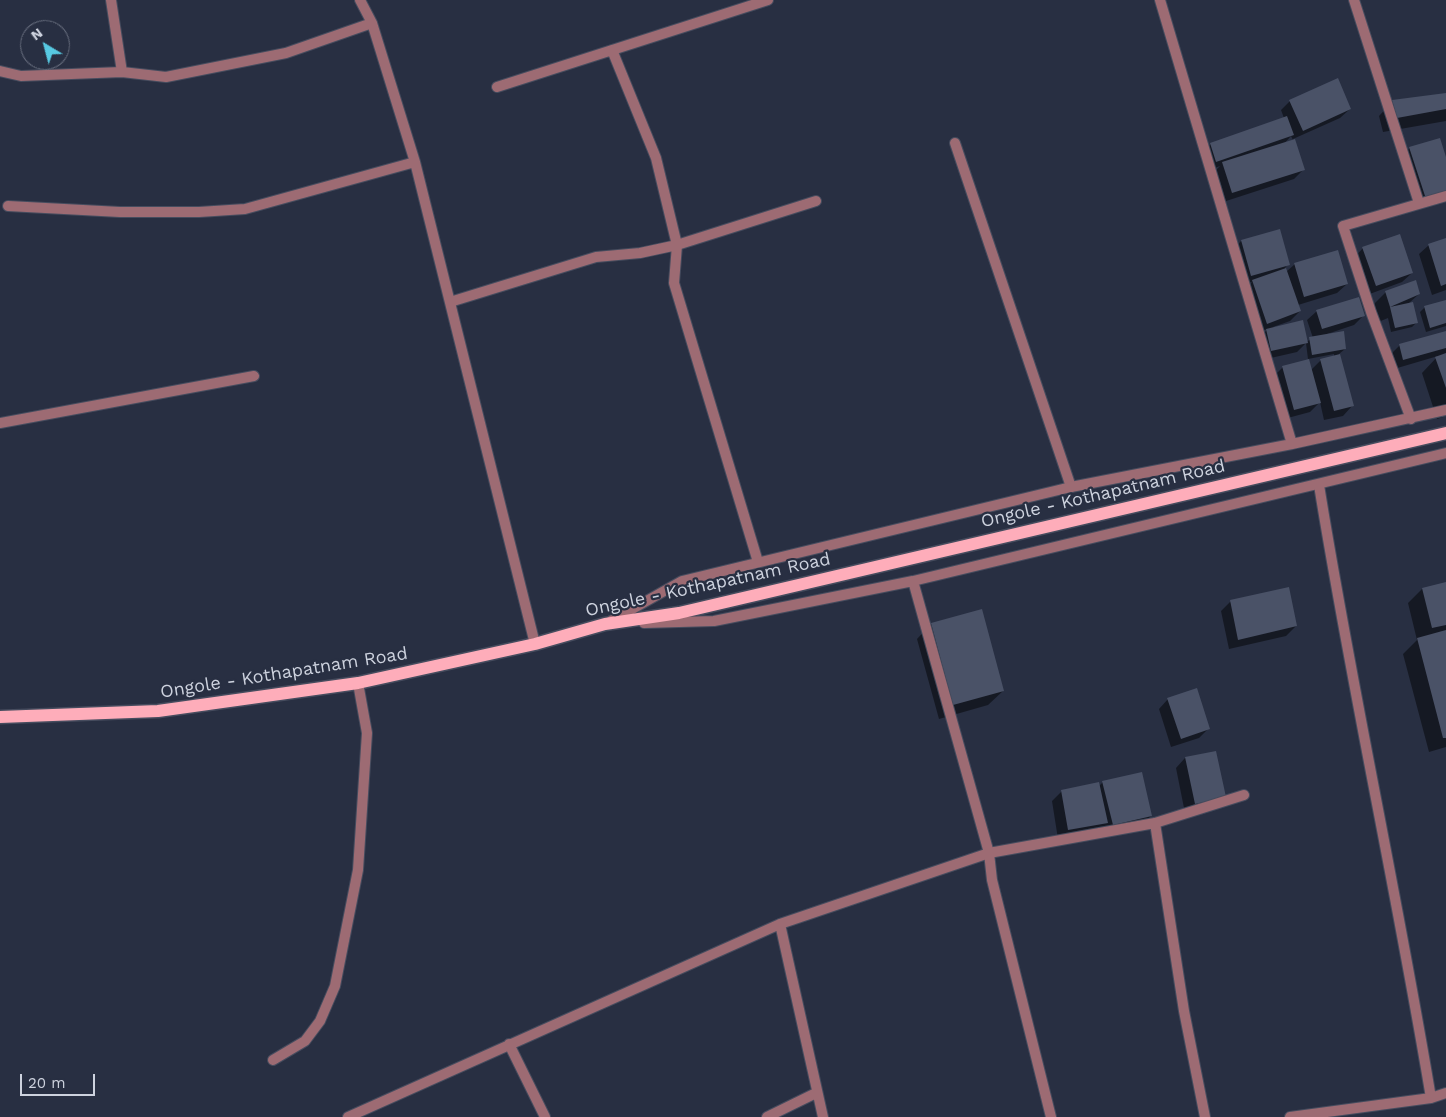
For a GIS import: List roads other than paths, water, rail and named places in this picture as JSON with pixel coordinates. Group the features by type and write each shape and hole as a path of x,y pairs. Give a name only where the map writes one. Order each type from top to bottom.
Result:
{"main road":[{"name":"Ongole - Kothapatnam Road","path":"0,717 158,711 358,683 535,644 605,624 679,613 1446,433"}],"street":[{"path":"111,0 122,72"},
{"path":"360,0 372,23 415,162 535,644"},
{"path":"497,87 768,0"},
{"path":"1160,0 1292,444"},
{"path":"1354,0 1419,203"},
{"path":"0,72 21,76 122,72 166,77 203,71 286,52 372,23"},
{"path":"612,50 656,158 677,245 674,283 758,562"},
{"path":"955,143 1071,487"},
{"path":"8,206 120,212 199,212 245,209 415,162"},
{"path":"1411,419 1371,312 1342,226 1446,196"},
{"path":"450,302 596,256 640,253 677,245 816,201"},
{"path":"0,424 254,376"},
{"path":"605,624 682,581 1071,487 1292,444 1446,410"},
{"path":"605,624 714,621 913,582 1446,453"},
{"path":"1318,485 1343,636 1418,1019 1431,1098"},
{"path":"913,582 989,853 992,880 1051,1117"},
{"path":"273,1060 304,1041 320,1021 335,986 358,870 367,733 358,683"},
{"path":"348,1117 780,924 989,853 1155,823 1244,794"},
{"path":"1155,823 1184,1011 1205,1117"},
{"path":"780,924 816,1093 823,1117"},
{"path":"509,1044 545,1117"},
{"path":"767,1117 816,1093"},
{"path":"1290,1117 1431,1098 1446,1093"}]}
